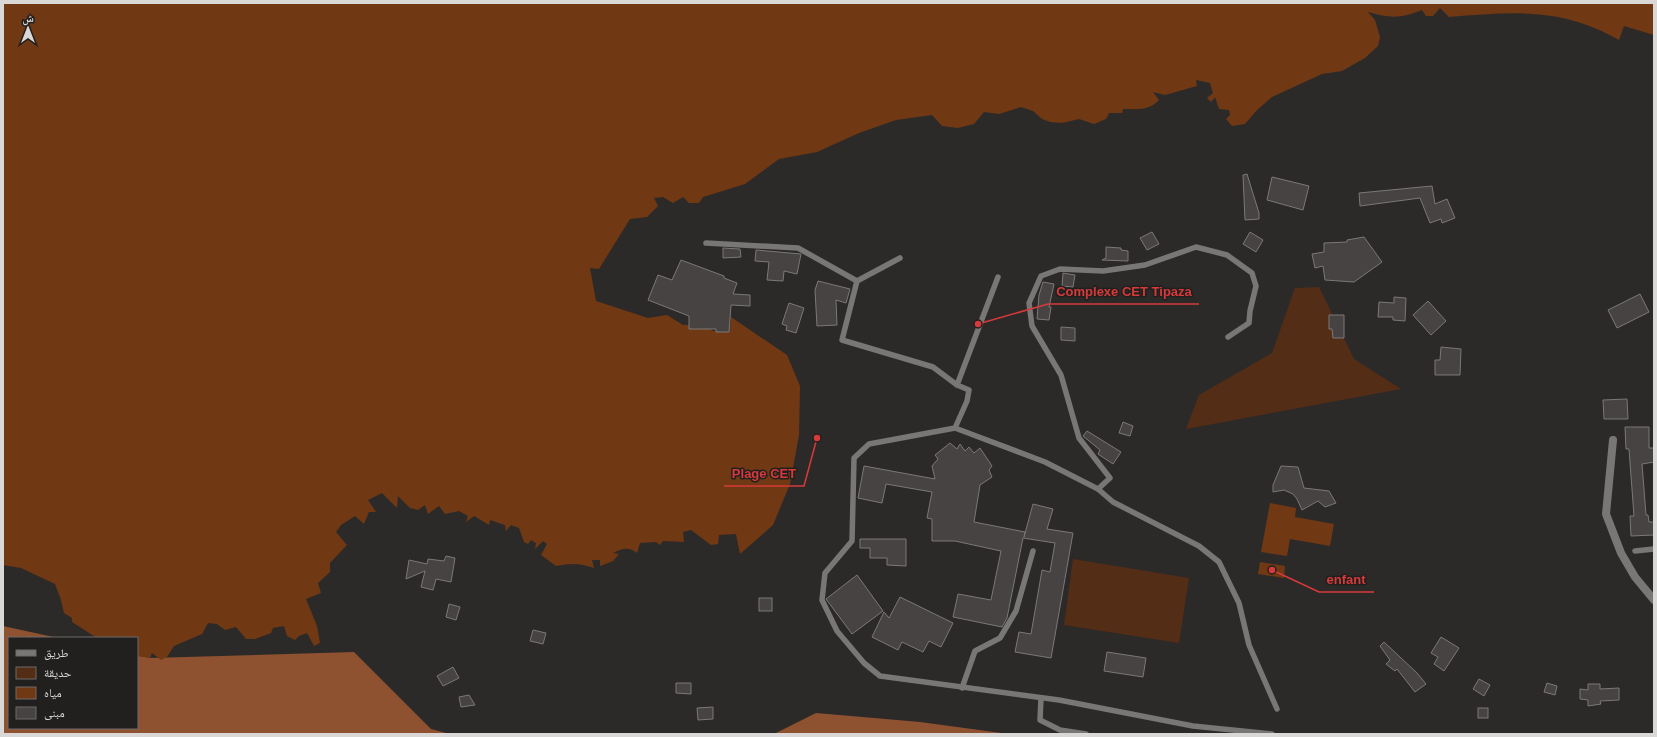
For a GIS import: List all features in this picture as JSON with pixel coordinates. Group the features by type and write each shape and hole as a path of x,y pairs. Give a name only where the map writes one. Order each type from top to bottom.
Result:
{"street":[{"path":"1613,440 1606,514 1621,553 1635,577 1654,600"}],"lane":[{"path":"706,243 798,248 857,281"},
{"path":"1098,489 1110,478 1079,438 1061,375 1032,326 1029,303 1041,276 1060,269 1103,271 1145,265 1196,247 1227,255 1252,273 1256,286 1250,311 1249,323 1228,337"},
{"path":"900,258 857,281 842,340 933,367 957,385 969,390 967,401 954,428"},
{"path":"957,385 998,276"},
{"path":"1272,734 1193,726 1041,698 880,676 864,663 837,631 822,600 825,573 852,541 854,458 869,444 954,428 1045,462 1098,489 1113,502 1199,546 1219,562 1239,603 1249,645 1277,709"},
{"path":"1635,551 1654,549"},
{"path":"962,688 975,651 1000,638 1016,612 1033,551"},
{"path":"1041,698 1040,720 1060,730 1086,734"}],"green space":[{"path":"1319,287 1354,359 1401,389 1186,429 1199,395 1272,353 1295,288"},
{"path":"1073,559 1189,578 1179,643 1064,625"}],"shaded area":[{"path":"3,626 53,637 8,637 8,729 138,729 138,655 150,658 354,652 431,729 450,734 3,734"},
{"path":"816,713 920,722 1009,734 774,734"}],"water":[{"path":"3,3 1654,3 1654,35 1624,26 1619,40 1598,29 1577,22 1536,14 1516,13 1449,17 1440,8 1433,16 1426,16 1422,10 1395,17 1368,12 1375,20 1380,37 1378,46 1365,58 1342,71 1322,74 1272,97 1257,110 1245,124 1232,126 1226,119 1230,115 1229,110 1219,109 1215,97 1211,102 1207,98 1213,93 1210,83 1196,80 1197,86 1165,95 1153,92 1159,100 1147,108 1123,109 1122,113 1109,113 1106,119 1094,124 1079,119 1062,123 1050,122 1042,119 1033,111 1021,107 999,114 984,112 974,124 958,128 942,126 932,115 896,120 859,133 817,152 779,159 745,184 703,197 699,203 689,203 683,197 673,203 663,197 654,198 658,206 647,217 630,219 599,269 590,268 596,301 648,318 667,315 683,325 705,325 713,331 730,331 731,317 787,355 800,386 799,435 790,484 773,525 740,554 736,534 719,535 718,544 711,545 691,530 683,532 684,542 663,541 660,545 656,542 640,543 637,553 631,549 619,550 613,553 619,554 613,561 600,566 600,560 592,560 594,568 575,564 556,566 541,555 547,544 543,541 535,549 536,543 531,540 528,544 524,542 519,528 511,525 506,531 505,525 490,520 489,525 474,516 466,522 468,516 459,511 445,514 439,506 428,514 425,505 418,510 410,508 398,496 397,508 382,493 368,500 376,512 369,512 364,524 355,516 341,525 336,532 347,545 330,563 330,572 318,583 321,593 306,599 317,626 320,643 314,646 307,633 299,636 295,640 287,636 284,626 273,628 271,633 255,639 246,639 236,627 225,630 217,624 208,623 202,634 174,646 167,657 161,660 152,653 150,658 138,656 138,637 95,637 72,622 72,618 64,613 55,584 21,568 3,565"},
{"path":"1270,503 1296,508 1295,517 1334,524 1330,546 1290,539 1287,556 1261,552"},
{"path":"1260,562 1285,566 1284,578 1258,574"}],"building":[{"path":"1247,174 1259,213 1259,219 1245,220 1243,175"},
{"path":"1272,177 1309,186 1303,210 1267,200"},
{"path":"1432,186 1435,204 1447,199 1455,218 1442,223 1441,219 1430,223 1420,198 1360,206 1359,193"},
{"path":"1152,232 1159,244 1147,250 1140,238"},
{"path":"1250,232 1263,240 1256,252 1243,244"},
{"path":"1364,237 1382,262 1354,282 1325,280 1323,266 1315,268 1312,254 1324,252 1324,243 1347,242 1347,240"},
{"path":"1106,247 1121,248 1121,250 1128,251 1128,261 1102,260 1106,258"},
{"path":"723,248 740,249 741,257 723,258"},
{"path":"756,250 801,254 797,274 784,271 783,281 767,280 769,262 755,261"},
{"path":"681,260 724,276 724,278 737,283 733,294 750,295 750,306 731,305 729,332 716,332 716,329 689,329 689,316 648,300 658,275 672,280"},
{"path":"1063,273 1075,275 1073,287 1062,286"},
{"path":"818,281 850,289 846,303 836,300 837,325 817,326 815,290"},
{"path":"1043,282 1054,284 1049,307 1051,307 1049,320 1037,319 1039,295"},
{"path":"1640,294 1649,312 1617,328 1608,310"},
{"path":"1394,297 1406,298 1405,321 1393,320 1393,317 1378,317 1379,302 1394,303"},
{"path":"1428,301 1446,321 1431,335 1413,315"},
{"path":"789,303 804,308 796,333 786,330 787,326 782,324"},
{"path":"1329,315 1344,315 1344,338 1333,338 1332,329 1329,329"},
{"path":"1061,327 1075,328 1075,341 1061,340"},
{"path":"1441,347 1461,349 1460,375 1435,375 1435,360 1440,360"},
{"path":"1627,399 1628,419 1604,419 1603,400"},
{"path":"1123,422 1133,426 1130,436 1119,433"},
{"path":"1625,427 1649,427 1649,448 1654,448 1654,462 1642,464 1646,515 1648,515 1649,522 1654,522 1654,535 1631,536 1630,516 1634,516 1629,449 1626,449"},
{"path":"1087,431 1121,452 1113,464 1098,454 1100,450 1083,436"},
{"path":"950,443 957,449 960,444 965,451 969,447 974,453 980,448 992,466 989,470 992,477 980,485 974,522 1025,532 1024,537 1033,504 1053,509 1047,529 1073,533 1051,658 1015,652 1019,632 1031,634 1042,570 1050,572 1055,543 1023,538 1007,618 1002,627 953,617 958,594 991,600 1001,551 955,541 932,541 932,519 927,518 932,492 886,484 882,503 858,498 864,466 935,479 932,466 938,459 935,455"},
{"path":"1281,466 1298,467 1304,488 1329,491 1336,503 1325,507 1318,501 1302,510 1293,494 1284,490 1273,492 1273,485"},
{"path":"860,539 906,539 906,566 887,565 887,558 870,558 870,548 860,548"},
{"path":"446,556 455,558 451,582 436,579 433,590 421,587 425,571 406,579 409,560 427,564 428,559 444,561"},
{"path":"857,575 883,611 852,634 826,599"},
{"path":"900,597 953,623 941,647 929,641 923,652 902,642 898,650 872,637 884,612 889,618"},
{"path":"759,598 772,598 772,611 759,611"},
{"path":"449,604 460,607 456,620 446,617"},
{"path":"533,630 546,633 543,644 530,641"},
{"path":"1441,637 1459,648 1444,671 1434,664 1438,657 1431,653"},
{"path":"1384,642 1417,673 1426,684 1415,692 1397,669 1395,671 1386,664 1390,660 1380,646"},
{"path":"1107,652 1146,658 1143,677 1104,671"},
{"path":"453,667 459,678 443,686 437,676"},
{"path":"1479,679 1490,685 1484,696 1473,689"},
{"path":"676,683 691,683 691,694 676,693"},
{"path":"1547,683 1557,686 1555,695 1544,692"},
{"path":"1588,684 1600,684 1600,689 1619,688 1619,700 1600,701 1601,704 1588,706 1588,700 1580,699 1580,689 1588,690"},
{"path":"469,695 475,705 461,707 459,697"},
{"path":"713,707 713,719 698,720 697,708"},
{"path":"1478,708 1488,708 1488,718 1478,718"}],"place":[{"name":"Complexe CET Tipaza","path":"978,324"},
{"name":"Plage CET","path":"817,438"},
{"name":"enfant","path":"1272,570"}]}
